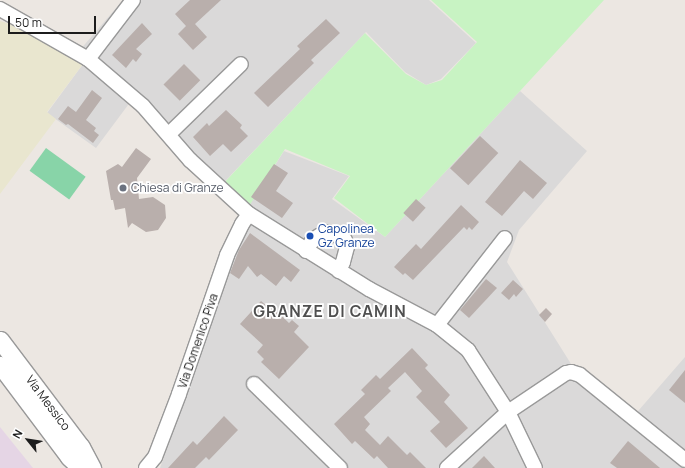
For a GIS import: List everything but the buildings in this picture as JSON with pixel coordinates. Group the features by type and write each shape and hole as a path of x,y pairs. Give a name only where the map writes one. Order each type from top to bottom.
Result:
{"street":[{"path":"88,60 133,0"},
{"path":"0,9 88,60 143,106 169,134 190,160 249,214 369,289 437,325 468,350 508,412 535,468"},
{"path":"169,134 242,64"},
{"name":"Via Domenico Piva","path":"146,468 155,457 179,394 227,255 242,224 249,214"},
{"path":"306,251 312,241 319,236 327,232 336,234 345,240 346,247 343,262 339,271"},
{"path":"437,325 505,238"},
{"name":"Via Messico","path":"0,340 81,447 92,468"},
{"name":"Via Messico","path":"0,365 69,457 81,468"},
{"path":"447,468 508,412 566,373 576,372 685,460"},
{"path":"254,384 340,468"}],"shaded area":[{"path":"123,0 429,0 476,43 441,79 426,85 405,72 366,32 214,193 131,101 96,148 47,113 83,64 73,58"},
{"path":"0,21 13,25 83,64 47,112 56,119 0,194"},
{"path":"520,91 587,151 519,230 507,262 578,375 632,418 685,357 685,468 160,468 187,392 245,212 284,151 349,176 332,199 385,237"},
{"path":"0,427 33,468 0,468"}],"green space":[{"path":"431,0 604,0 385,237 334,198 350,176 285,149 246,211 222,185 365,33 406,74 426,85 442,80 477,42"},
{"path":"46,148 86,177 69,199 30,171"}],"place":[{"name":"Chiesa di Granze","path":"123,188"},
{"name":"Capolinea Gz Granze","path":"310,236"}],"district":[{"name":"GRANZE DI CAMIN","path":"330,311"}]}
